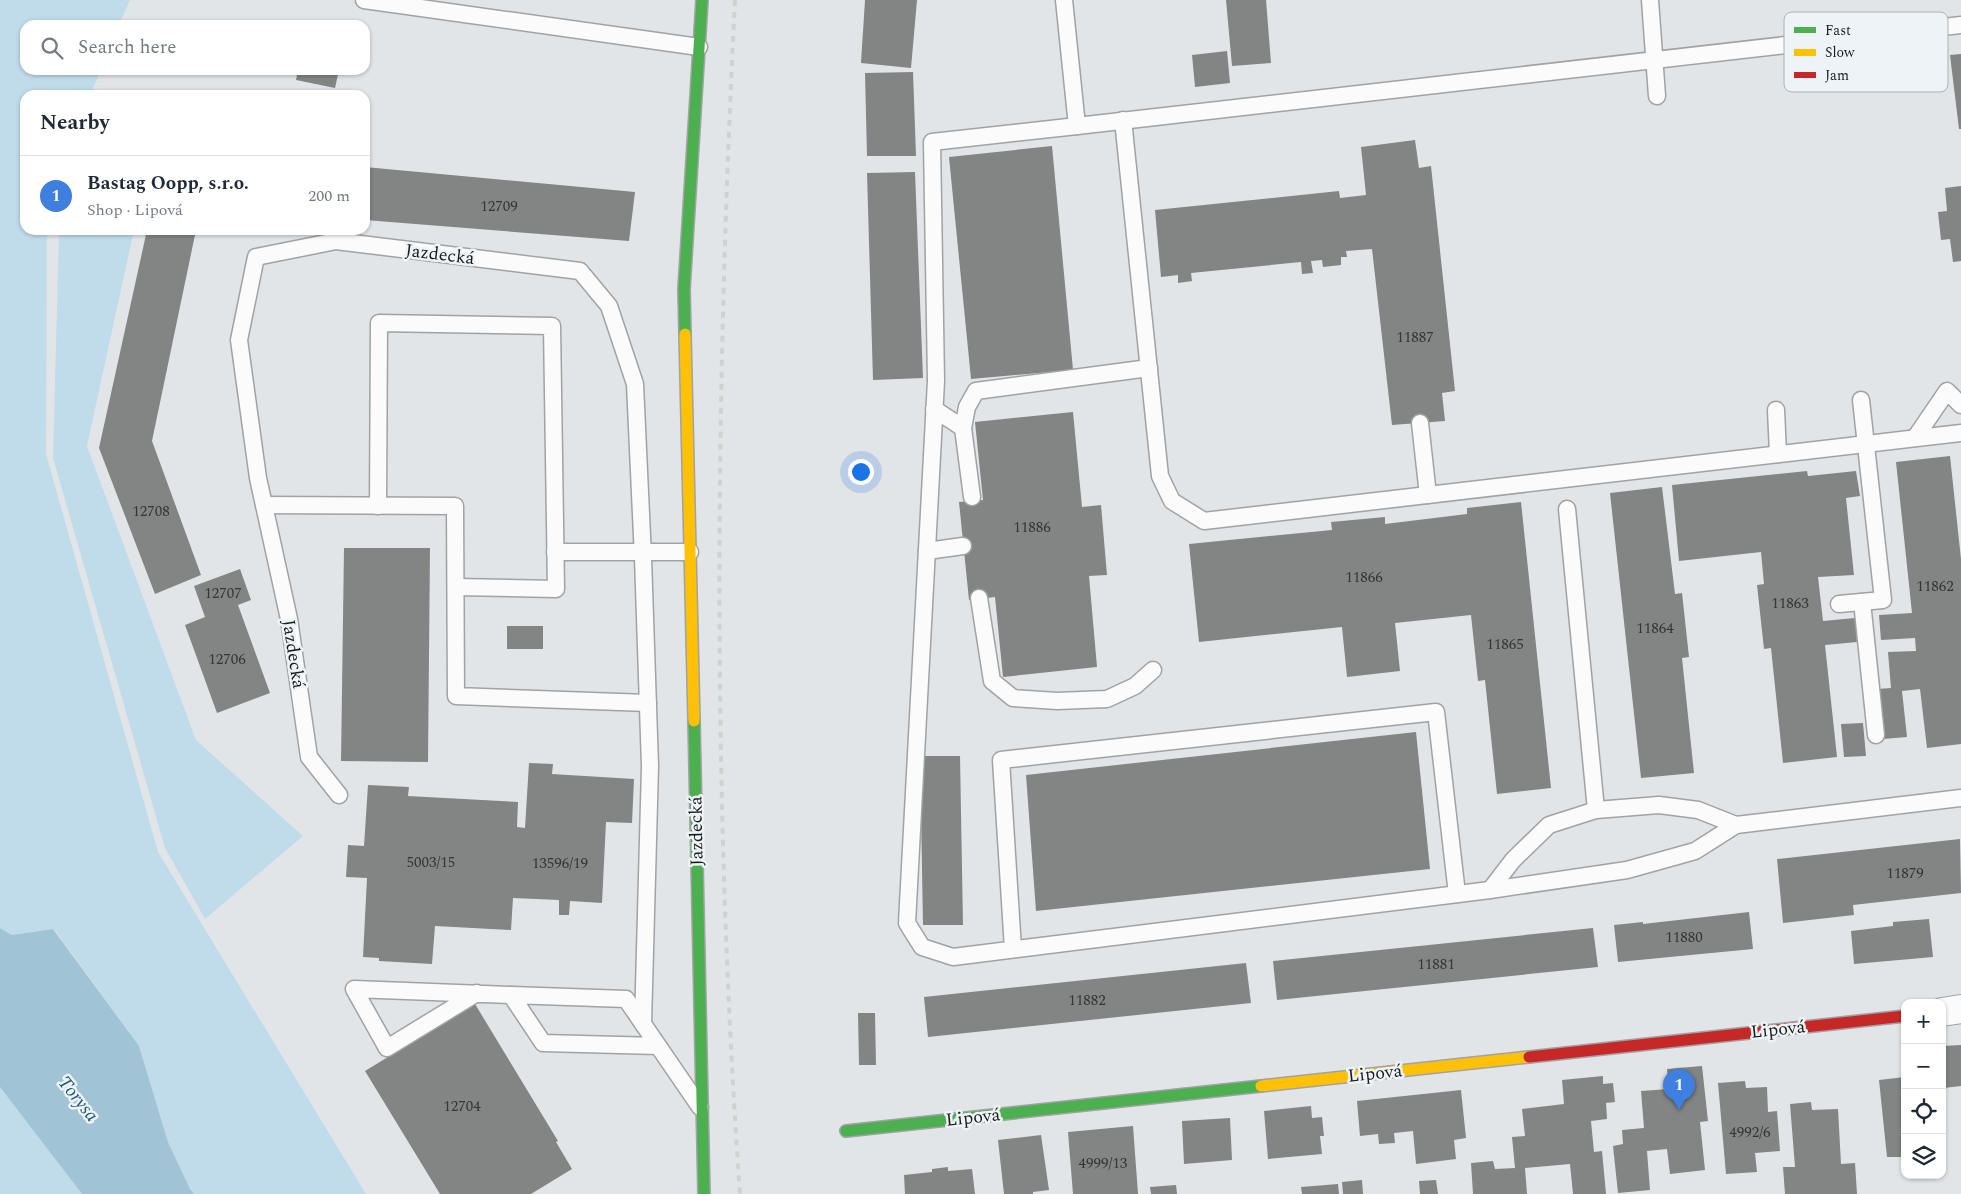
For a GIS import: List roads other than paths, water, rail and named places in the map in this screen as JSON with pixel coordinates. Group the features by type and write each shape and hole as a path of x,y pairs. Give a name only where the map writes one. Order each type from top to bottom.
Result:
{"street":[{"name":"Jazdecká","path":"702,0 684,288 704,1194"},
{"path":"1946,1012 1961,1010"},
{"name":"Lipová","path":"846,1131 1901,1016"}],"lane":[{"path":"364,0 699,47"},
{"path":"1064,0 1076,126"},
{"path":"1650,0 1657,96"},
{"path":"1948,26 1961,25"},
{"path":"1784,45 932,142 936,381 907,923 922,948 953,956 1013,949 1490,890 1627,870 1695,851 1736,825 1961,798"},
{"path":"1123,120 1160,476 1172,501 1204,521 1961,433"},
{"name":"Jazdecká","path":"340,795 309,757 289,619 258,478 239,340 256,257 336,241 580,271 609,306 635,384 650,766 643,1024"},
{"path":"378,506 379,323 552,326 556,589 456,587"},
{"path":"972,497 963,428 967,407 976,391 1149,368"},
{"path":"1915,438 1947,391 1961,405"},
{"path":"1839,604 1884,600 1861,400"},
{"path":"934,409 963,428"},
{"path":"1776,410 1778,454"},
{"path":"1420,423 1428,495"},
{"path":"264,505 455,506 456,696 648,703"},
{"path":"1567,509 1596,810"},
{"path":"927,551 963,546"},
{"path":"555,552 690,552"},
{"path":"980,598 992,681 1014,698 1057,701 1107,699 1135,686 1153,670"},
{"path":"1862,602 1876,735"},
{"path":"1013,949 1001,760 1436,712 1457,894"},
{"path":"1490,890 1513,860 1549,825 1596,810 1659,805 1698,810 1736,825"},
{"path":"476,993 387,1048 354,989 510,994 626,999 702,1109"},
{"path":"510,994 543,1043 658,1046"}],"water":[{"name":"Torysa","path":"0,928 12,935 53,929 139,1046 168,1142 194,1194 82,1194 0,1087"}],"railway":[{"path":"735,0 723,298 720,597 725,896 740,1194"}],"place":[{"name":"Bastag Oopp, s.r.o.","path":"1679,1110"}]}
